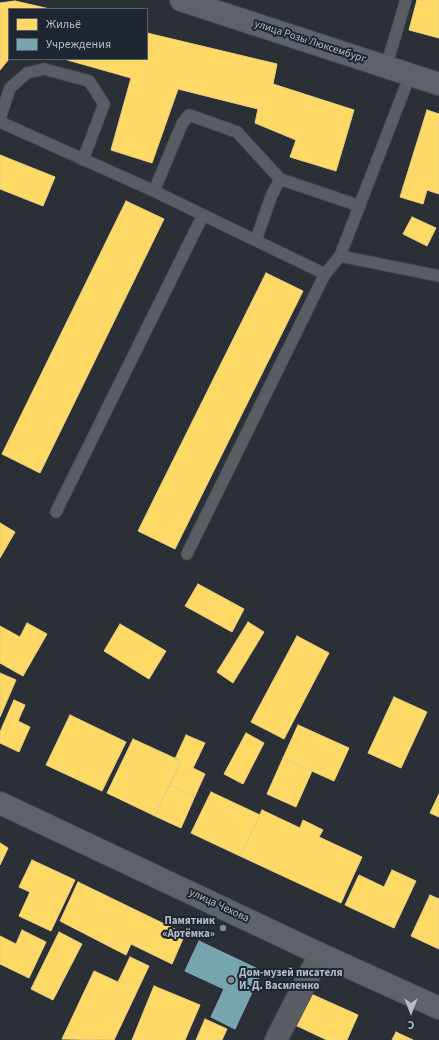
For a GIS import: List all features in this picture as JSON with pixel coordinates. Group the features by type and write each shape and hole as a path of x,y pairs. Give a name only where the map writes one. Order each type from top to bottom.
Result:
{"main road":[{"name":"улица Розы Люксембург","path":"181,0 439,84"},
{"name":"улица Чехова","path":"0,803 320,954 439,1008"}],"street":[{"path":"276,1040 320,954"}],"lane":[{"path":"386,67 406,0"},
{"path":"0,118 10,88 27,74 44,69 89,81 104,104 83,160"},
{"path":"187,554 325,274 340,256 410,75"},
{"path":"154,191 182,124 188,115 237,132 280,179 360,206"},
{"path":"0,122 154,191 325,274"},
{"path":"256,240 271,197 280,179"},
{"path":"56,512 203,215"},
{"path":"340,256 439,276"}],"building: Жильё":[{"path":"417,0 439,0 439,38 409,30"},
{"path":"15,1 46,8 8,8 8,60 0,70 0,3"},
{"path":"148,33 277,64 273,84 354,110 336,171 290,157 296,140 255,123 258,109 178,89 152,163 111,150 131,78 68,60 148,60"},
{"path":"427,110 439,114 439,194 427,190 423,204 400,197"},
{"path":"0,155 55,177 43,206 0,189"},
{"path":"126,201 164,219 40,473 2,454"},
{"path":"412,217 436,228 427,246 403,234"},
{"path":"266,273 303,291 175,549 138,531"},
{"path":"0,523 15,532 0,558"},
{"path":"198,584 244,609 232,632 185,606"},
{"path":"248,622 264,632 233,683 217,672"},
{"path":"27,623 47,634 23,676 0,663 0,626 20,637"},
{"path":"120,624 166,651 149,679 104,651"},
{"path":"297,636 329,653 284,739 251,722"},
{"path":"0,673 16,680 0,717"},
{"path":"394,697 427,712 401,768 368,753"},
{"path":"14,700 25,705 18,721 30,727 19,752 0,743 0,732"},
{"path":"70,715 126,742 102,791 46,765"},
{"path":"298,725 349,748 334,781 283,758"},
{"path":"246,733 264,743 243,784 224,774"},
{"path":"186,735 205,743 193,768 205,774 195,796 170,785 181,761 175,759"},
{"path":"133,739 181,761 155,816 107,793"},
{"path":"283,758 312,771 296,807 267,794"},
{"path":"170,785 195,796 181,828 155,816"},
{"path":"211,792 260,815 240,856 191,833"},
{"path":"439,794 439,817 430,813"},
{"path":"262,810 300,828 303,820 323,830 319,837 362,857 341,903 240,856"},
{"path":"0,843 8,848 0,865"},
{"path":"32,860 75,880 51,931 19,916 30,892 19,887"},
{"path":"392,870 416,881 394,928 345,905 359,875 384,887"},
{"path":"78,882 185,934 172,964 131,944 126,955 60,921"},
{"path":"430,895 439,899 439,949 411,936"},
{"path":"22,930 46,942 29,978 0,964 0,936 16,944"},
{"path":"59,932 82,944 53,1000 31,989"},
{"path":"130,957 149,966 114,1040 62,1039 94,971 118,982"},
{"path":"154,986 200,1005 185,1040 132,1040"},
{"path":"309,993 358,1015 347,1040 327,1040 295,1025"},
{"path":"205,1019 227,1029 222,1040 196,1040"},
{"path":"396,1032 413,1040 392,1040"}],"building: Учреждения":[{"name":"Дом-музей писателя И. Д. Василенко","path":"199,941 262,971 235,1029 211,1017 224,989 185,971"}],"place":[{"name":"Памятник «Артёмка»","path":"223,928"},
{"name":"Дом-музей писателя И. Д. Василенко","path":"231,980"}]}
